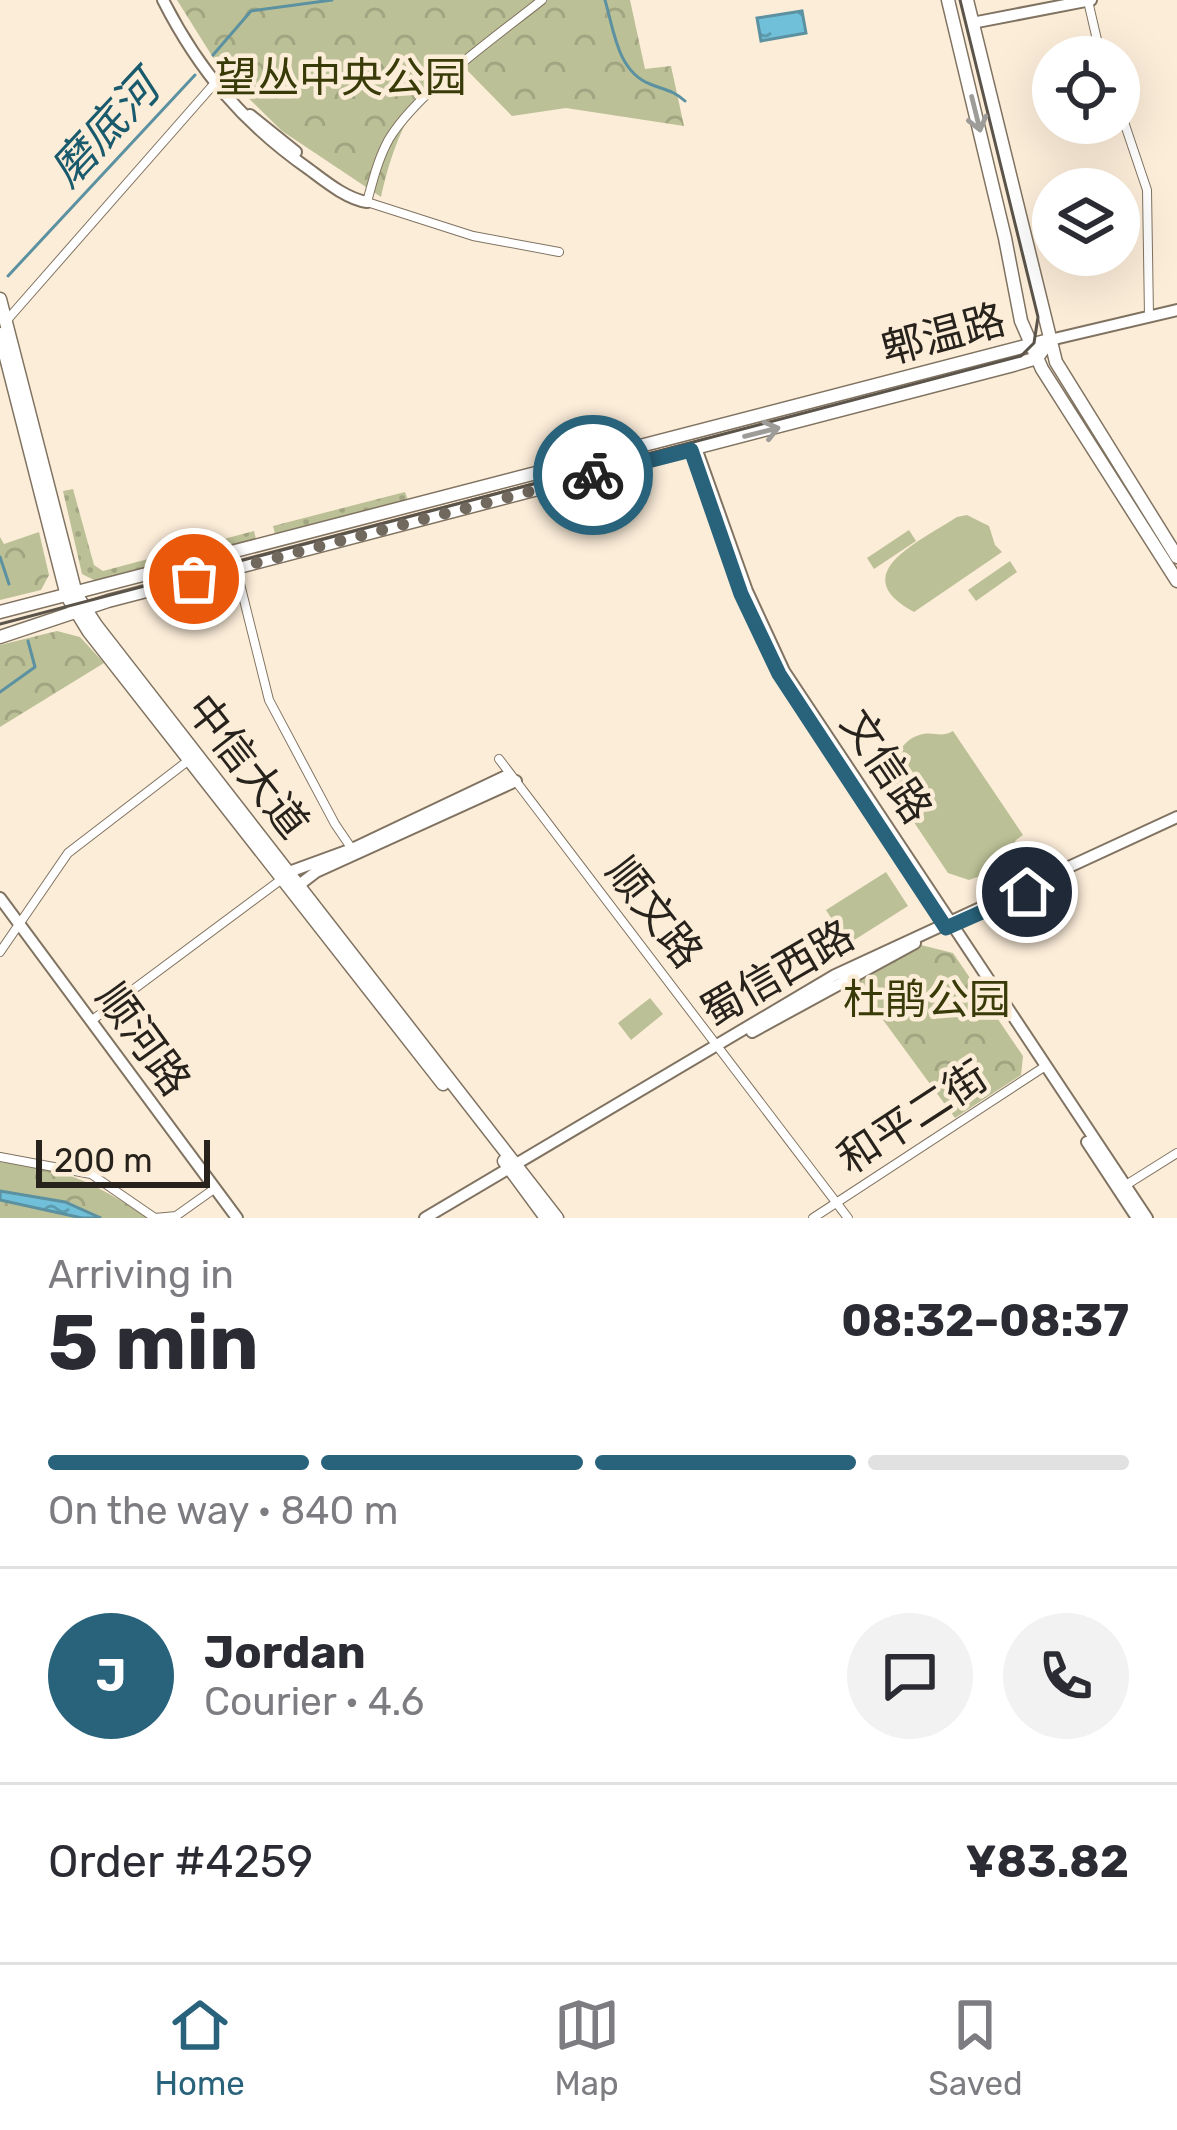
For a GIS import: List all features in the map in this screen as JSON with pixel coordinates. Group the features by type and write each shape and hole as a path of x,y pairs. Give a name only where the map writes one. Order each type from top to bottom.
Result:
{"main road":[{"path":"948,0 1021,321 1034,351 1177,580"},
{"path":"967,0 1055,362 1172,540 1177,557"},
{"name":"中信大道","path":"0,299 3,328 71,595 189,760 286,876 299,885 515,1169 546,1218"},
{"name":"郫温路","path":"0,637 236,568 694,449 1034,351 1051,340"},
{"name":"郫温路","path":"0,612 1034,351"},
{"name":"中信大道","path":"81,611 557,1218"}],"street":[{"path":"167,0 186,44 214,84 255,129 340,190 473,236 559,252"},
{"path":"167,0 202,58 250,115 316,167 365,196 367,202"},
{"path":"367,202 379,159 405,116 485,42 542,0"},
{"path":"973,23 1090,0 1097,36"},
{"path":"3,328 214,84"},
{"path":"1131,144 1147,190 1149,316"},
{"path":"1051,340 1177,310"},
{"path":"694,449 741,594 779,674 1138,1218"},
{"path":"236,568 269,700 352,849"},
{"name":"顺文路","path":"499,759 848,1218"},
{"path":"0,952 68,853 189,760"},
{"path":"90,1021 286,876 512,778"},
{"path":"299,885 316,872 512,778"},
{"name":"蜀信西路","path":"425,1218 721,1047 835,975 1177,821"},
{"name":"顺河路","path":"0,898 237,1218"},
{"path":"1041,1068 1148,1218"},
{"name":"和平二街","path":"813,1218 1041,1068"},
{"path":"1126,1185 1177,1153"},
{"path":"0,1156 91,1174 155,1218 176,1216 214,1190"},
{"name":"蜀信西路","path":"440,1218 515,1169"}],"green space":[{"name":"望丛中央公园","path":"177,0 630,0 645,69 671,66 684,126 566,108 512,116 461,64 429,88 404,125 381,197 282,131 222,72"},
{"path":"73,489 94,565 103,571 254,531 257,543 102,584 82,574 63,491"},
{"path":"405,492 409,503 276,538 273,526"},
{"path":"967,515 989,526 1002,552 914,612 894,598 886,585 895,560 957,517"},
{"path":"909,530 916,541 874,569 867,558"},
{"path":"39,532 49,575 41,590 0,600 0,537 4,544"},
{"path":"1010,561 1017,572 976,601 968,590"},
{"path":"57,631 80,637 104,663 0,727 0,645"},
{"path":"953,731 1023,835 1000,869 969,880 948,873 889,785 895,761 908,741"},
{"path":"886,872 908,906 848,944 826,910"},
{"name":"杜鹃公园","path":"921,945 953,953 1023,1056 1021,1075 955,1118 853,979"},
{"path":"650,998 663,1014 631,1040 618,1023"},
{"path":"0,1162 79,1179 149,1218 0,1218"}],"water":[{"path":"802,11 806,33 761,41 757,18"},
{"path":"0,1191 65,1202 101,1218 0,1200"}],"waterway":[{"name":"磨底河","path":"213,55 251,11 332,0"},
{"name":"磨底河","path":"605,0 618,48 630,70 685,101"},
{"name":"磨底河","path":"8,276 195,75"},
{"name":"磨底河","path":"0,557 9,584"},
{"name":"磨底河","path":"0,692 35,667 28,641"}],"tram line":[{"path":"0,624 1021,356 1034,343 1038,317 960,0"}],"way so far":[{"path":"194,579 593,475"}],"route":[{"path":"593,475 691,450 741,594 779,674 946,928 1027,892"}]}
